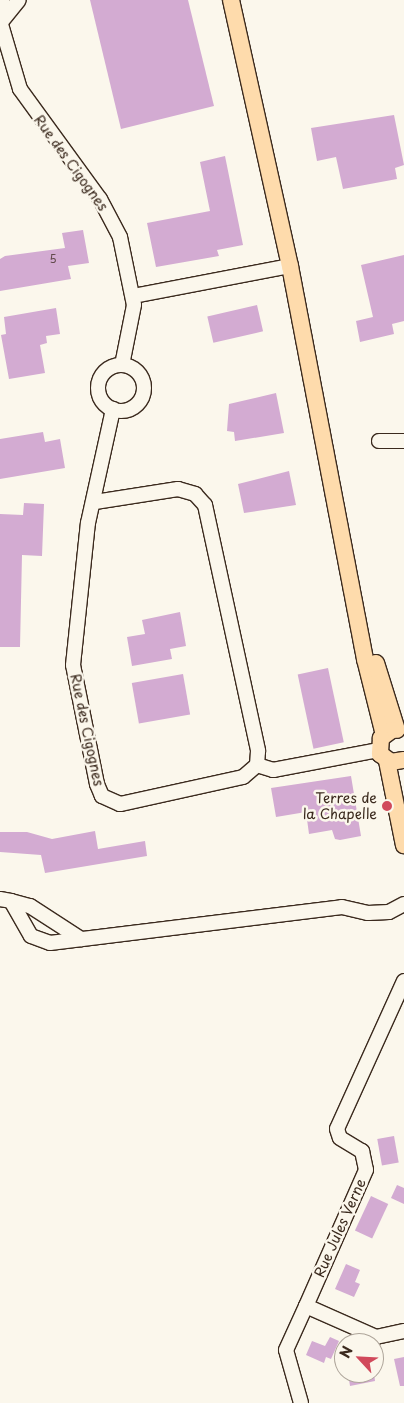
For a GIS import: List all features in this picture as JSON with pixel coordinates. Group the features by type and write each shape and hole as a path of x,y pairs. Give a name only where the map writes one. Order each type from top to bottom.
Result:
{"main road":[{"path":"231,0 248,69 290,266 357,606 390,742 404,845"},
{"path":"239,0 248,69"},
{"path":"390,742 404,760"}],"street":[{"name":"Rue des Cigognes","path":"2,0 1,22 10,63 20,88 110,214 128,264 133,296 122,364"},
{"path":"1,22 19,0"},
{"path":"133,296 290,266"},
{"path":"122,364 137,370 144,393 129,409 113,409 102,399 99,384 105,372 122,364"},
{"name":"Rue des Cigognes","path":"113,409 95,502 88,522 73,664 102,796 120,804 243,777 257,765"},
{"path":"379,441 404,441"},
{"path":"95,502 178,489 195,494 205,505 252,720 257,765 273,770 390,742"},
{"path":"6,900 31,936 39,942 81,939 342,907 368,913 389,912 404,904"},
{"path":"6,900 30,906 81,939"},
{"name":"Rue Jules Verne","path":"301,1403 286,1350 366,1170 362,1151 340,1138 337,1129 404,981"},
{"path":"306,1306 376,1337 404,1331"}],"building":[{"path":"90,0 188,0 214,106 121,129"},
{"path":"394,115 404,165 395,168 397,179 343,189 336,157 317,161 311,128"},
{"path":"225,156 243,245 217,250 219,256 156,267 147,223 210,211 200,162"},
{"path":"83,230 89,263 68,266 71,279 0,291 0,259 5,256 65,248 62,233"},
{"path":"404,255 404,321 392,324 394,334 360,342 356,321 373,317 361,265"},
{"path":"257,305 263,331 213,343 207,316"},
{"path":"56,308 60,334 46,336 47,343 40,345 45,373 9,379 1,335 6,334 4,317"},
{"path":"276,393 284,433 235,441 234,432 227,431 229,404"},
{"path":"43,432 45,442 60,439 65,468 0,479 0,439"},
{"path":"289,471 296,505 244,513 238,484"},
{"path":"24,503 44,504 42,556 22,555 20,647 0,647 0,514 23,515"},
{"path":"180,612 186,646 170,649 172,659 132,666 127,637 145,634 142,620"},
{"path":"328,668 344,742 313,749 298,674"},
{"path":"183,674 190,714 139,723 132,683"},
{"path":"351,776 361,836 340,840 335,839 332,830 309,834 306,812 276,817 271,788"},
{"path":"95,831 98,849 145,841 147,856 45,873 41,855 0,852 0,832 27,832 52,839"},
{"path":"394,1136 399,1163 382,1166 377,1139"},
{"path":"397,1185 404,1188 404,1204 391,1198"},
{"path":"371,1196 388,1204 372,1238 355,1230"},
{"path":"346,1264 360,1270 355,1282 360,1284 354,1297 335,1289"},
{"path":"330,1337 334,1339 334,1352 331,1359 326,1357 324,1363 306,1355 312,1341 325,1346"},
{"path":"404,1357 404,1386 400,1386 394,1359"},
{"path":"350,1383 365,1383 350,1386"}],"place":[{"name":"Terres de la Chapelle","path":"387,806"}]}
